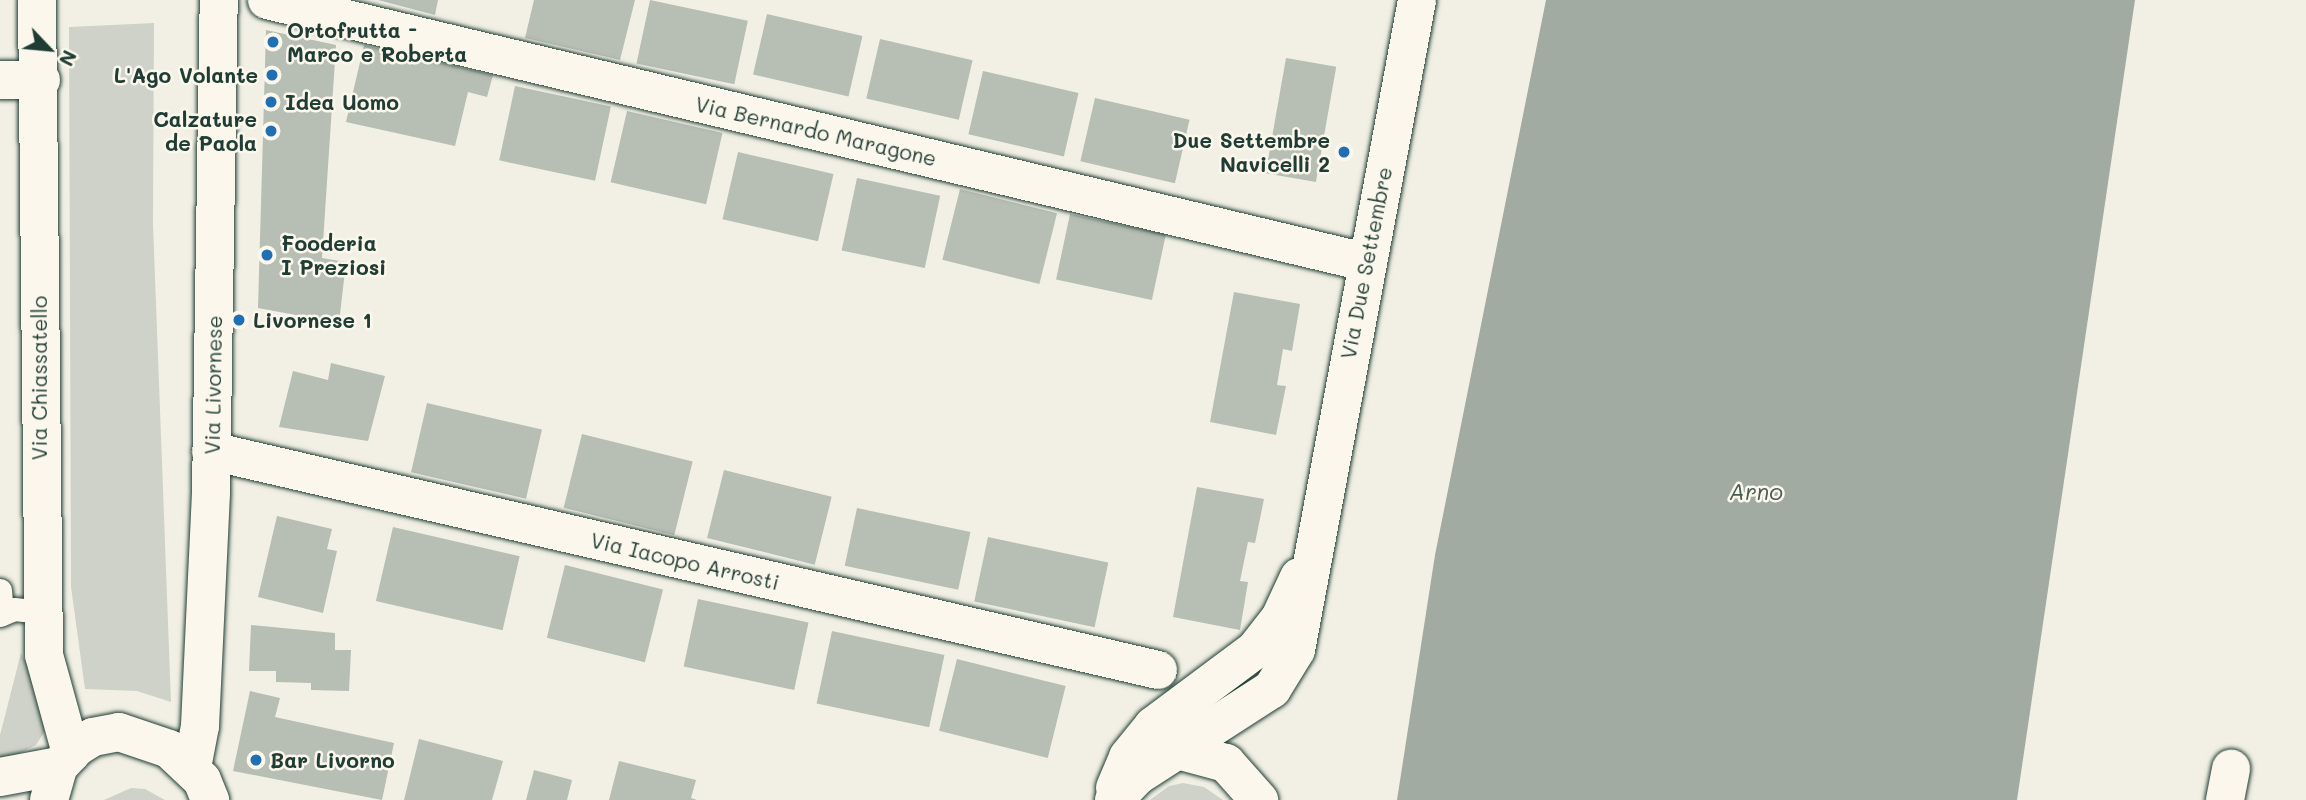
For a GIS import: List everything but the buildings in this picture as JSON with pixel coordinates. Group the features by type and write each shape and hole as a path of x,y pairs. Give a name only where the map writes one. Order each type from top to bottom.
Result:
{"street":[{"name":"Via Chiassatello","path":"37,0 41,80 44,655 60,773"},
{"name":"Via Livornese","path":"201,784 211,451 219,0"},
{"name":"Via Bernardo Maragone","path":"267,0 1365,262"},
{"name":"Via Due Settembre","path":"1318,527 1365,262 1417,0"},
{"path":"0,80 41,80"},
{"name":"Via Iacopo Arrosti","path":"211,451 1158,670"},
{"path":"1112,800 1138,776 1272,689 1288,669 1300,638 1318,527"},
{"path":"1112,800 1128,757 1153,726 1235,667 1268,635 1290,599 1318,527"},
{"path":"0,777 60,773 93,737 119,732 154,741 201,784"},
{"path":"1177,750 1226,762 1259,800"}],"lane":[{"path":"0,590 1,615 14,609 43,612"}],"shaded area":[{"path":"154,23 153,224 171,702 137,691 85,689 71,587 69,27"},
{"path":"21,653 41,692 47,728 36,745 0,763 0,735"},
{"path":"1183,783 1204,787 1223,800 1150,800 1169,786"},
{"path":"131,788 145,789 165,800 104,800"}],"water":[{"name":"Arno","path":"1546,0 2135,0 2017,800 1397,800 1435,555"}],"place":[{"name":"Ortofrutta - Marco e Roberta","path":"273,42"},
{"name":"L'Ago Volante","path":"272,75"},
{"name":"Idea Uomo","path":"271,102"},
{"name":"Calzature de Paola","path":"271,131"},
{"name":"Due Settembre Navicelli 2","path":"1344,152"},
{"name":"Fooderia I Preziosi","path":"267,255"},
{"name":"Livornese 1","path":"239,320"},
{"name":"Bar Livorno","path":"256,760"}]}
